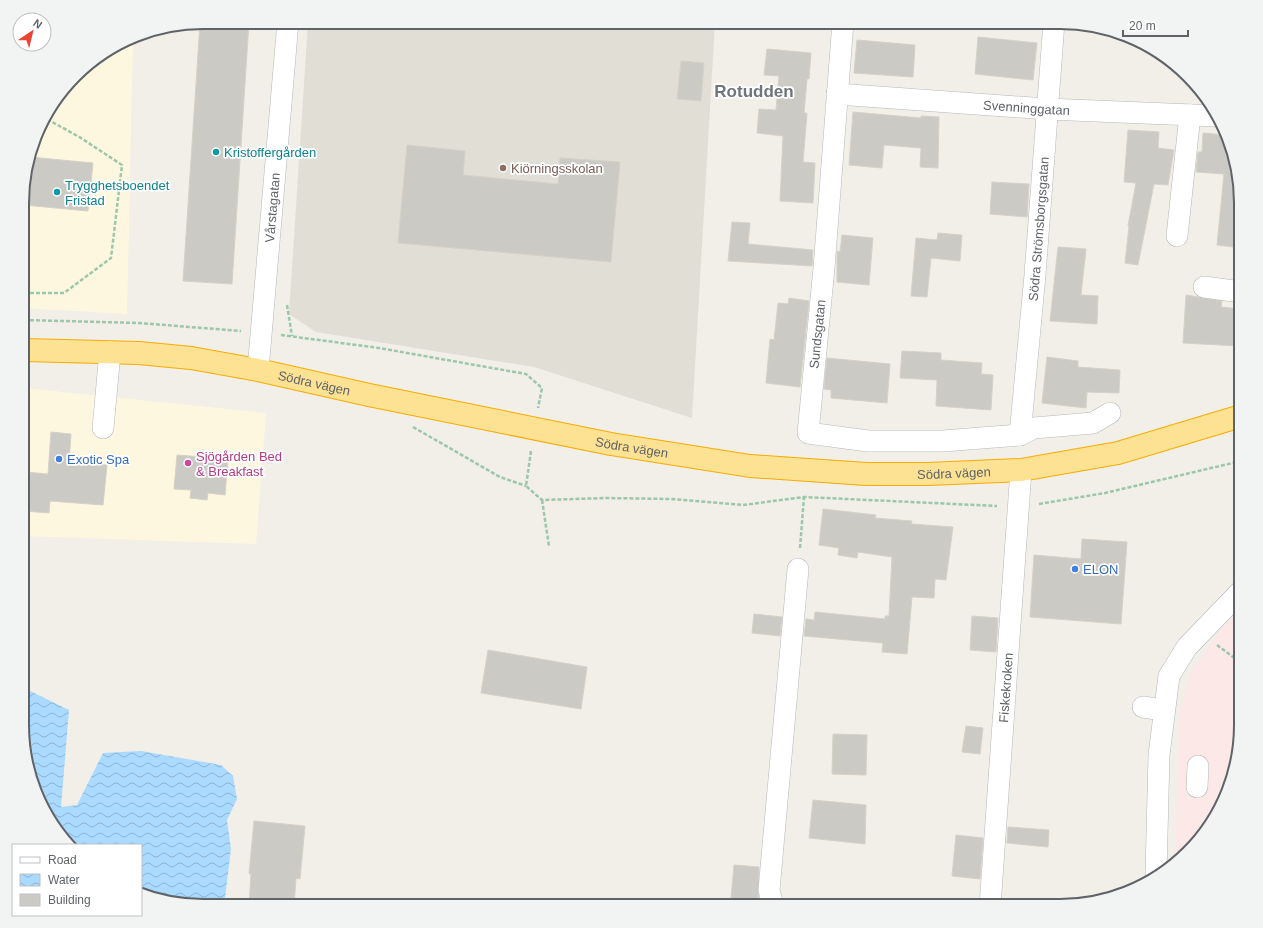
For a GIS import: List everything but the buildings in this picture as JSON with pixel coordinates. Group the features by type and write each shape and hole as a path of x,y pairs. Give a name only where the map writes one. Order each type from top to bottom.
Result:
{"highway":[{"name":"Södra vägen","path":"29,350 110,352 191,358 258,370 369,395 611,444 750,466 866,474 928,474 1021,470 1118,453 1234,418"}],"street":[{"name":"Vårstagatan","path":"258,370 287,29"},
{"name":"Sundsgatan","path":"842,29 824,268 808,433 868,441 943,441 1020,435"},
{"name":"Södra Strömsborgsgatan","path":"1020,435 1035,275 1046,109 1053,29"},
{"name":"Svenninggatan","path":"837,94 1046,109 1211,116"},
{"path":"1177,236 1190,115"},
{"path":"1204,287 1234,291"},
{"path":"103,428 110,352"},
{"path":"1020,435 1034,428 1093,423 1110,413"},
{"name":"Fiskekroken","path":"990,899 1021,470"},
{"path":"770,899 768,890 798,569"},
{"path":"1156,871 1158,774 1169,676 1187,647 1234,598"},
{"path":"1143,708 1164,710"},
{"path":"1197,787 1198,766"}],"path":[{"path":"29,293 64,293 111,258 122,165 81,138 50,121"},
{"path":"29,320 139,324 262,332 379,348 526,374 542,388 538,409"},
{"path":"411,426 500,477 526,486"},
{"path":"798,569 804,497"},
{"path":"542,500 549,546"},
{"path":"1201,632 1234,659"}],"shaded area":[{"name":"Kiörningsskolan","path":"308,29 715,29 692,418 534,367 316,332 289,314"},
{"path":"133,44 127,314 29,308 29,192 32,169 38,147 42,136 58,106 72,88 88,72 106,58"},
{"path":"29,389 266,413 256,544 29,536"},
{"path":"1234,617 1234,736 1231,759 1221,792 1211,812 1191,840 1175,856 1180,711 1190,674 1222,628"}],"water":[{"path":"29,690 69,710 61,807 77,805 103,753 141,751 221,765 233,776 237,799 227,820 231,849 225,899 192,899 169,896 142,888 142,844 76,844 58,822 42,792 38,781 30,748"}],"place":[{"name":"Kristoffergården","path":"216,152"},
{"name":"Kiörningsskolan","path":"503,168"},
{"name":"Trygghetsboendet Fristad","path":"57,192"},
{"name":"Exotic Spa","path":"59,459"},
{"name":"Sjögården Bed & Breakfast","path":"188,463"},
{"name":"ELON","path":"1075,569"}],"district":[{"name":"Rotudden","path":"754,91"}]}
